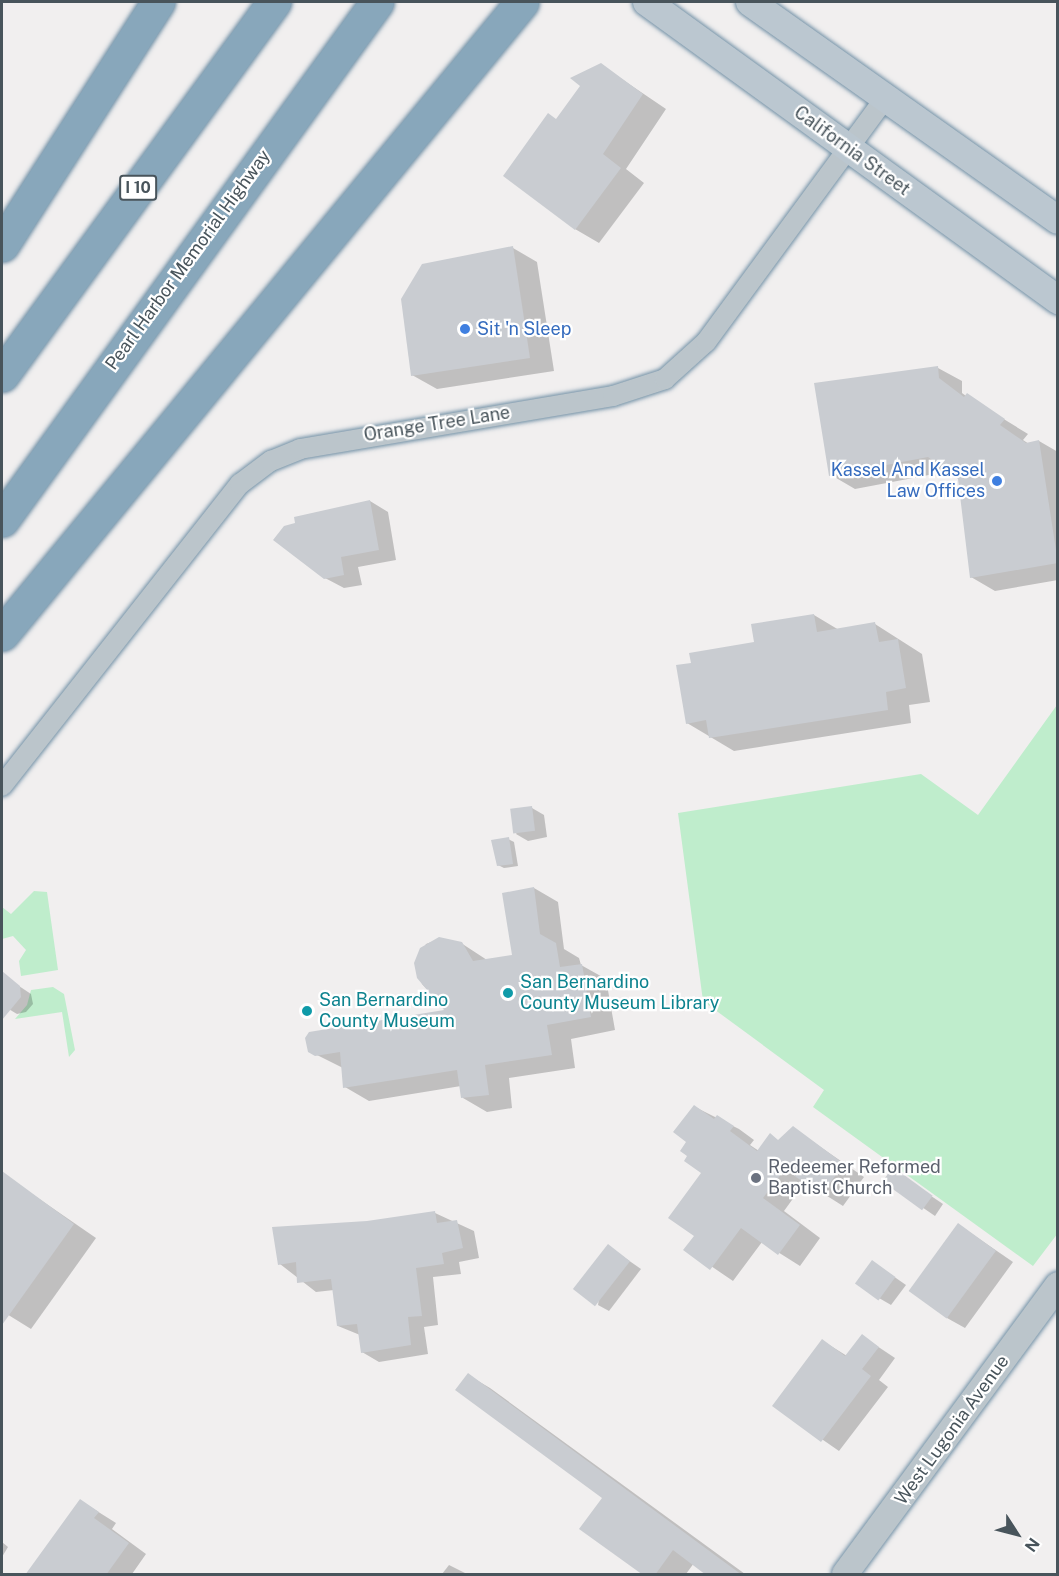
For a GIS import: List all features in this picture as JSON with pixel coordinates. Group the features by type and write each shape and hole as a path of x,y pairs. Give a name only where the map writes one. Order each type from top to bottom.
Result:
{"highway":[{"path":"2,245 158,2"},
{"name":"I 10","path":"2,375 274,2"},
{"name":"Pearl Harbor Memorial Highway","path":"2,520 376,2"},
{"path":"2,634 522,2"}],"main road":[{"name":"California Street","path":"647,2 1058,300"},
{"path":"750,2 887,96 1058,220"}],"street":[{"name":"Orange Tree Lane","path":"2,786 240,484 271,461 300,449 613,396 665,379 706,342 887,96"},
{"name":"West Lugonia Avenue","path":"845,1575 1058,1285"}],"green space":[{"path":"1057,705 1058,1233 1033,1266 813,1107 824,1090 703,1001 678,813 921,774 978,815"},
{"path":"34,891 47,892 58,970 21,976 19,961 26,950 13,936 2,939 2,907 11,914"},
{"path":"53,987 64,994 75,1050 69,1057 62,1012 15,1019 27,1005 31,990"}],"building":[{"path":"601,63 643,94 603,154 621,168 575,230 503,176 548,113 556,119 580,86 570,78"},
{"name":"Sit 'n Sleep","path":"513,246 530,358 411,376 401,299 422,264"},
{"path":"938,366 939,378 964,397 967,393 1005,419 1000,425 1026,443 1039,440 1058,563 970,578 958,479 928,457 829,476 814,383"},
{"path":"370,500 379,550 341,557 344,575 324,579 273,540 284,526 295,523 294,517"},
{"path":"814,614 817,632 875,622 879,642 898,639 906,688 886,692 888,710 709,738 706,720 686,724 676,665 691,663 689,653 754,642 751,624"},
{"path":"532,806 535,831 513,833 510,809"},
{"path":"509,837 513,864 497,866 491,840"},
{"name":"San Bernardino County Museum Library","path":"534,887 540,934 556,943 560,967 582,964 591,1017 547,1025 552,1055 485,1065 489,1095 461,1098 457,1070 343,1088 340,1052 315,1056 308,1052 305,1038 309,1032 444,1010 417,978 414,963 420,948 439,937 462,942 473,961 512,955 502,893"},
{"path":"2,971 20,986 21,997 2,1020"},
{"path":"694,1105 714,1119 717,1115 734,1126 730,1131 757,1151 770,1133 778,1140 793,1126 844,1164 821,1195 785,1169 763,1198 800,1225 778,1255 741,1228 710,1270 683,1250 694,1236 668,1218 701,1173 684,1161 687,1156 680,1151 686,1142 673,1132"},
{"path":"893,1167 933,1196 922,1210 882,1182"},
{"path":"2,1171 74,1224 2,1325"},
{"path":"435,1211 437,1223 457,1220 463,1248 442,1253 444,1264 416,1268 422,1316 408,1317 411,1345 361,1353 357,1324 337,1326 331,1279 297,1283 296,1262 278,1265 272,1227 367,1221"},
{"path":"958,1223 996,1251 947,1319 909,1291"},
{"path":"608,1244 630,1261 595,1306 573,1289"},
{"path":"872,1260 895,1277 878,1301 855,1283"},
{"path":"862,1334 879,1347 862,1369 871,1376 821,1442 772,1406 822,1339 845,1356"},
{"path":"468,1373 742,1575 706,1575 673,1550 655,1575 643,1575 579,1529 602,1498 455,1390"},
{"path":"80,1499 99,1512 94,1518 129,1543 106,1575 25,1575"}],"place":[{"name":"Sit 'n Sleep","path":"465,329"},
{"name":"Kassel And Kassel Law Offices","path":"997,481"},
{"name":"San Bernardino County Museum Library","path":"508,993"},
{"name":"San Bernardino County Museum","path":"307,1011"},
{"name":"Redeemer Reformed Baptist Church","path":"756,1178"}]}
